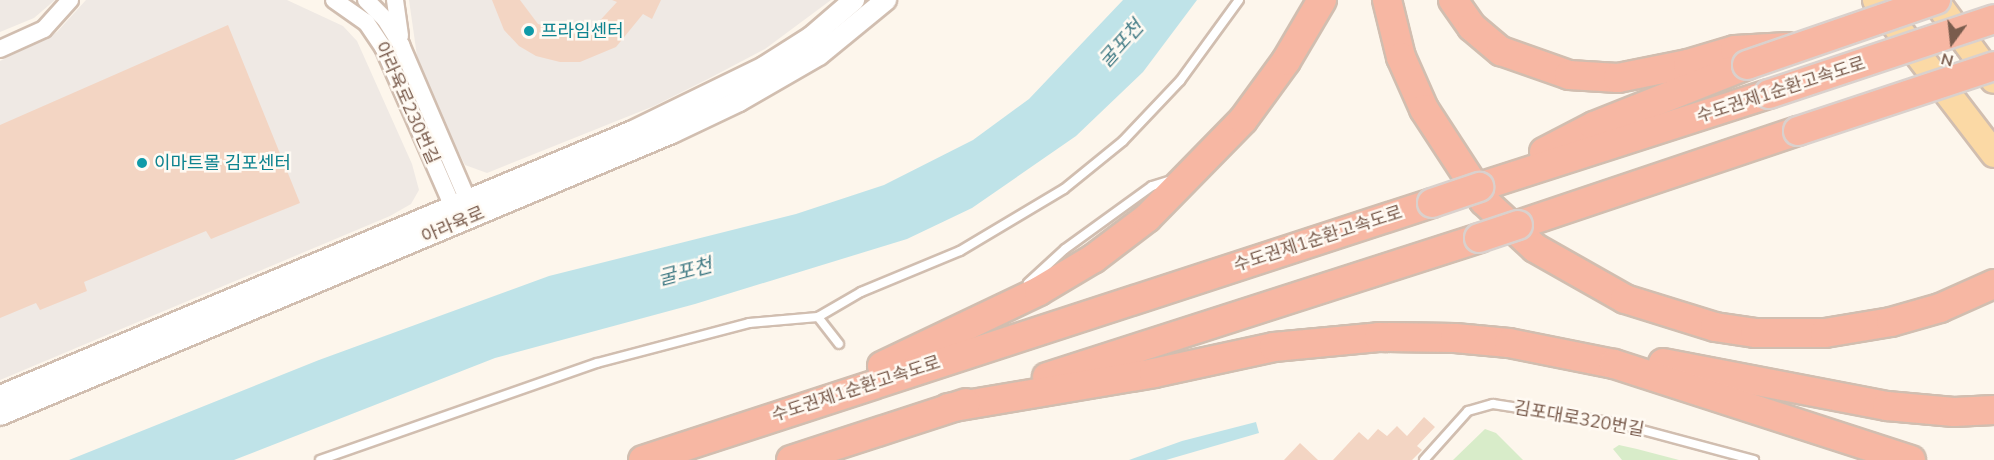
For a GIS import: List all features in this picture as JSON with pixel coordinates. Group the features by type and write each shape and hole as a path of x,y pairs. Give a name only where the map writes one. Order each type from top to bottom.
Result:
{"highway":[{"path":"817,401 908,352 990,318 1093,259 1147,218 1196,172 1256,103 1322,0"},
{"path":"1388,0 1401,57 1424,109 1451,156 1484,201 1535,248 1579,276 1674,317 1755,333 1825,333 1891,322 1940,308 1994,284"},
{"path":"1453,0 1472,27 1501,51 1530,65 1569,75 1618,78 1793,47 1936,0"},
{"name":"수도권제1순환고속도로","path":"643,460 817,401 1769,94 1994,19"},
{"path":"1479,187 1594,126 1741,58"},
{"path":"791,460 1479,238 1994,66"},
{"path":"948,408 1326,340 1455,338 1636,358 1887,406 1954,412 1994,410"},
{"path":"1509,343 1614,364 1911,460"}],"main road":[{"path":"1876,0 1994,154"},
{"path":"1936,0 1994,80"}],"street":[{"path":"0,49 44,29 70,0"},
{"name":"아라육로230번길","path":"334,0 355,12 374,33 464,212"},
{"name":"아라육로230번길","path":"366,0 385,19 401,45 464,212"},
{"path":"395,0 401,45"},
{"name":"아라육로","path":"0,415 464,212 739,81 803,42 854,0"},
{"name":"아라육로","path":"0,396 739,101 819,55 886,0"}],"lane":[{"path":"320,460 597,363 749,323 818,317 861,292 980,242 1071,184 1123,141 1157,106 1239,0"},
{"path":"818,317 840,344"},
{"name":"김포대로320번길","path":"1424,460 1468,411 1493,404 1616,423 1754,460"}],"shaded area":[{"path":"0,0 55,0 34,18 0,32"},
{"path":"86,0 287,0 343,26 357,41 412,164 419,190 411,204 390,216 0,380 0,61 57,32"},
{"path":"409,0 831,0 765,49 708,79 654,106 487,173 465,165 449,134 417,56"}],"green space":[{"path":"1485,429 1496,433 1523,460 1453,460"},
{"path":"1619,445 1679,460 1622,460 1613,449"}],"water":[{"name":"굴포천","path":"1123,0 1197,0 1143,72 1076,136 972,208 907,239 695,304 495,358 234,460 69,460 319,360 549,276 796,214 884,185 973,140 1029,99"},
{"path":"1256,422 1259,433 1166,460 1129,460 1182,441"}],"building":[{"name":"프라임센터","path":"492,0 520,0 538,24 575,34 593,28 617,2 612,0 661,0 652,19 643,14 616,47 580,62 560,62 536,56 519,46 504,30"},
{"name":"이마트몰 김포센터","path":"228,25 300,203 211,239 206,231 84,282 87,291 40,310 36,303 0,318 0,125"},
{"path":"1424,417 1435,427 1417,446 1422,450 1412,460 1333,460 1359,432 1368,440 1378,429 1387,436 1397,426 1407,436"},
{"path":"1300,443 1318,460 1284,460"}],"place":[{"name":"프라임센터","path":"529,31"},
{"name":"이마트몰 김포센터","path":"142,163"}]}
